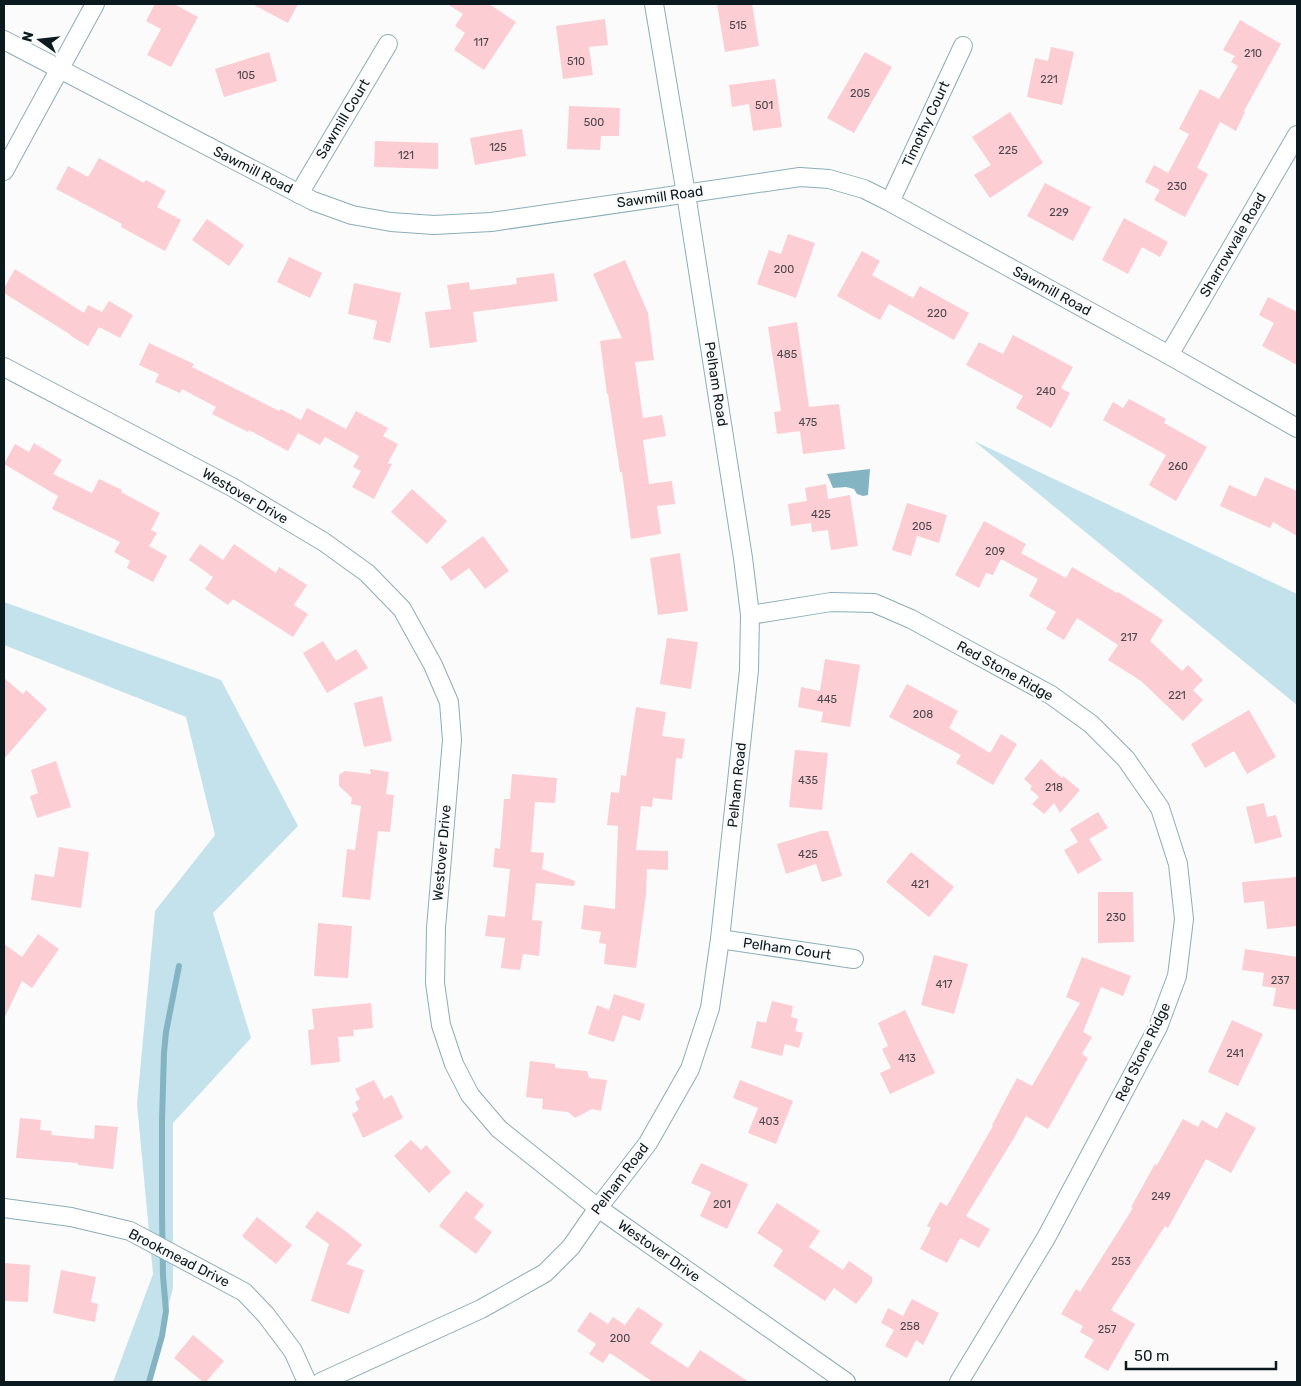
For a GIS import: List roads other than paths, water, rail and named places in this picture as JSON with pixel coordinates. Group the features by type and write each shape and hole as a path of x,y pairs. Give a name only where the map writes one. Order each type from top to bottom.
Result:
{"street":[{"path":"4,171 95,4"},
{"name":"Pelham Road","path":"321,1382 481,1309 546,1273 571,1247 598,1208 648,1143 690,1069 710,1008 720,939 749,670 750,615 742,548 654,4"},
{"name":"Sawmill Road","path":"4,40 299,194 352,215 391,222 434,225 491,222 800,177 829,179 864,189 1169,355 1297,428"},
{"name":"Sawmill Court","path":"299,194 388,44"},
{"name":"Timothy Court","path":"890,202 963,46"},
{"name":"Sharrowvale Road","path":"1169,355 1297,136"},
{"name":"Westover Drive","path":"4,367 232,487 324,542 367,573 402,609 433,665 449,702 452,740 436,928 435,983 441,1025 454,1064 470,1095 499,1129 598,1208 846,1382"},
{"name":"Red Stone Ridge","path":"750,615 831,602 874,603 911,619 1051,695 1091,724 1126,759 1160,808 1178,864 1184,919 1177,976 1158,1027 1046,1238 960,1382"},
{"name":"Pelham Court","path":"720,939 854,959"},
{"name":"Brookmead Drive","path":"4,1208 71,1217 130,1231 244,1292 266,1315 293,1351 308,1382"}],"waterway":[{"path":"149,1382 162,1336 166,1311 163,1276 162,1215 164,1053 166,1032 179,966"}]}
